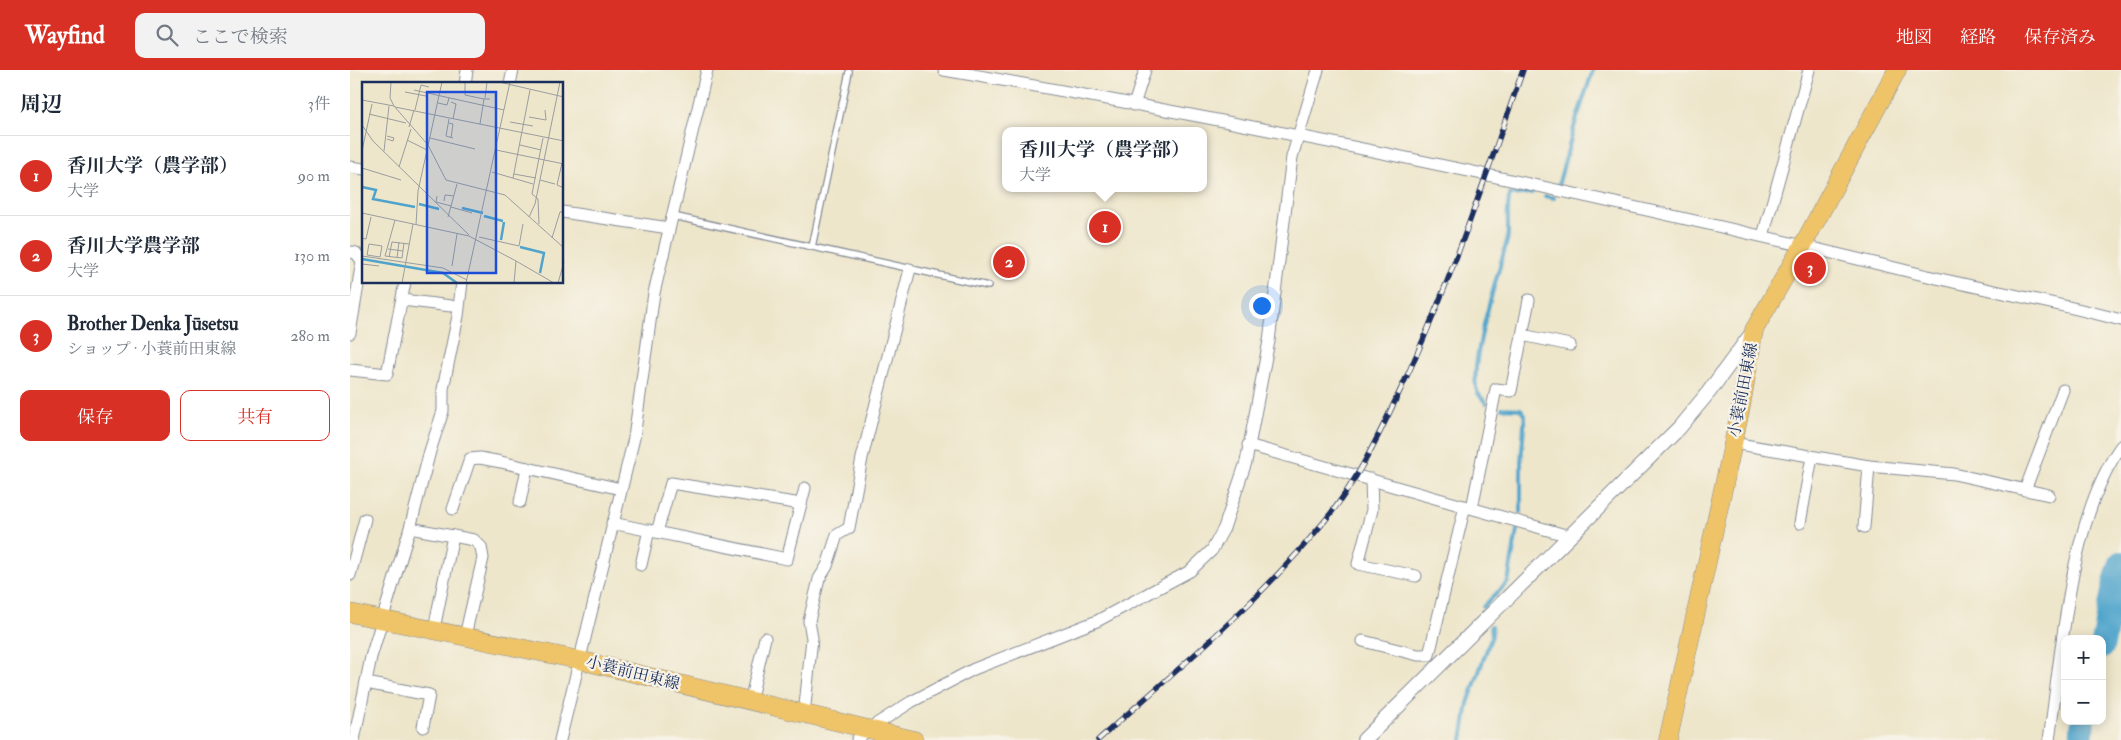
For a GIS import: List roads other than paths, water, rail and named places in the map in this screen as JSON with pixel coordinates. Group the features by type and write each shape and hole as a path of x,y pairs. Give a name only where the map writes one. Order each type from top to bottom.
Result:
{"main road":[{"name":"小蓑前田東線","path":"1668,740 1733,443 1754,330 1803,245 1897,70"},
{"name":"小蓑前田東線","path":"350,612 579,660 804,715 862,735 914,740"}],"street":[{"path":"560,740 634,438 654,293 707,70"},
{"path":"944,70 1299,135 1803,245 1985,290 2081,309 2121,320"},
{"path":"1134,105 1145,70"},
{"path":"862,735 911,702 974,669 1097,621 1190,571 1212,550 1224,528 1246,462 1266,356 1292,157 1318,70"},
{"path":"1763,236 1809,70"},
{"path":"564,212 669,228"},
{"path":"350,252 356,253 362,261 350,333"},
{"path":"804,715 812,638 809,621 819,579 827,566 837,535 849,528 862,458 910,269"},
{"path":"350,370 387,374 406,284"},
{"path":"354,740 371,657 384,619 386,602 410,528 430,451 443,411 443,389 458,316 462,284"},
{"path":"402,300 451,306"},
{"path":"1434,660 1496,389 1511,391 1529,300"},
{"path":"1364,740 1434,660 1569,536 1678,428 1708,393 1754,330"},
{"path":"1522,335 1570,345"},
{"path":"2025,490 2062,390"},
{"path":"1733,443 1869,466 1954,474 2049,495"},
{"path":"1248,445 1569,536"},
{"path":"2049,740 2065,621 2083,534 2096,496 2113,458 2121,446"},
{"path":"1800,522 1812,457"},
{"path":"453,509 470,459 480,458 621,489"},
{"path":"1864,527 1869,466"},
{"path":"520,502 527,468"},
{"path":"1371,479 1372,510 1358,564 1416,576"},
{"path":"641,565 671,483 801,504"},
{"path":"612,523 787,559 805,488"},
{"path":"350,575 365,519"},
{"path":"410,528 474,540 481,547 483,558 465,636"},
{"path":"434,629 453,536"},
{"path":"750,702 765,638"},
{"path":"1363,641 1434,660"},
{"path":"366,683 429,696 424,727"}],"lane":[{"path":"812,247 849,72"},
{"path":"673,216 988,286"}],"waterway":[{"path":"1558,186 1575,124 1593,70"},
{"path":"1486,403 1479,396 1475,378 1480,340 1507,241 1510,195 1532,193"},
{"path":"1545,196 1554,198"},
{"path":"1502,408 1521,409 1525,415 1521,461 1521,512"},
{"path":"1483,607 1508,582 1517,530"},
{"path":"2104,635 2121,563"},
{"path":"1462,740 1468,703 1492,635 1491,626"},
{"path":"2081,740 2083,725"}],"railway":[{"path":"1098,740 1215,636 1271,581 1323,523 1355,478 1389,413 1433,317 1523,70"}],"place":[{"name":"香川大学（農学部）","path":"1105,227"},
{"name":"香川大学農学部","path":"1009,262"},
{"name":"Brother Denka Jūsetsu","path":"1810,268"}]}
